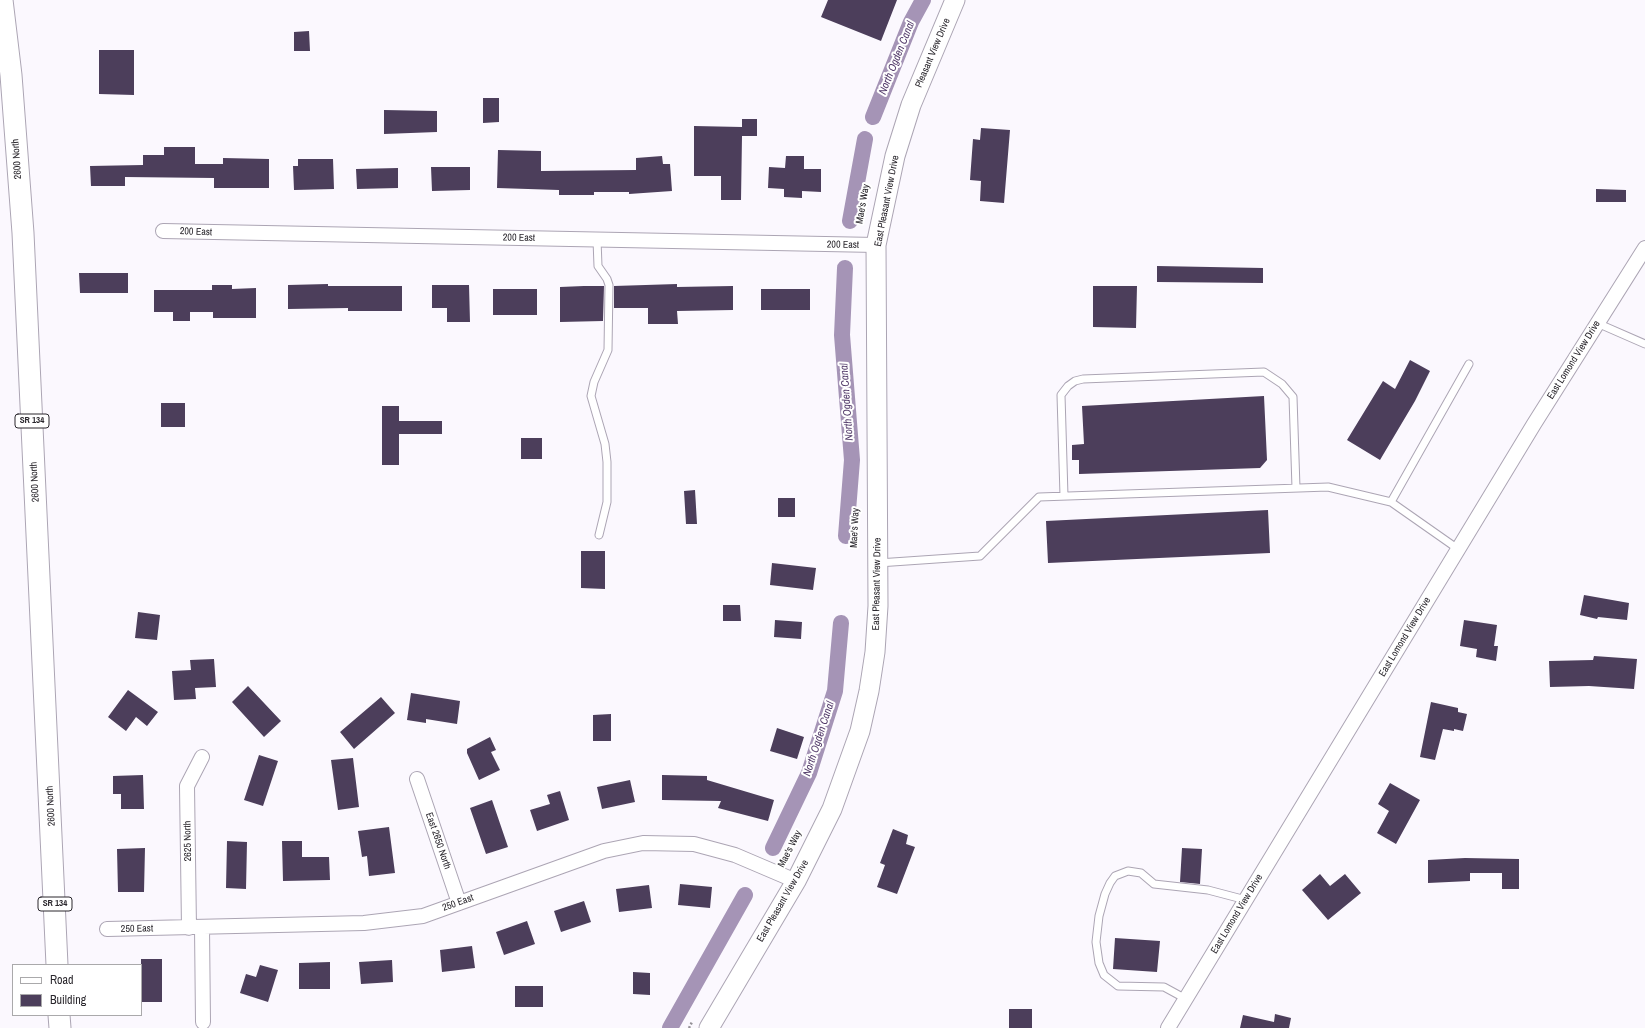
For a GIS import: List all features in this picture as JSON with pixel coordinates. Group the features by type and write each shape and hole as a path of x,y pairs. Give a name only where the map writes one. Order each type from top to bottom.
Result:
{"main road":[{"name":"2600 North","path":"2,0 11,75 23,233 57,964"},
{"path":"59,1016 60,1028"}],"street":[{"name":"Pleasant View Drive","path":"912,105 955,0"},
{"name":"East Pleasant View Drive","path":"701,1024 796,881 832,809 860,732 875,652 878,563 876,245 895,156 912,105"},
{"name":"200 East","path":"163,231 876,245"},
{"name":"East Lomond View Drive","path":"1168,1028 1458,549 1645,248"},
{"name":"2625 North","path":"202,757 187,786 203,1022"},
{"name":"East 2650 North","path":"417,780 459,903"},
{"name":"250 East","path":"107,929 364,923 423,916 604,851 643,843 694,844 735,855 796,881"}],"lane":[{"path":"597,240 598,266 607,279 609,285 608,350 594,382 591,396 605,444 607,462 607,502 599,534"},
{"path":"1598,323 1645,344"},
{"path":"1391,502 1469,364"},
{"path":"1064,496 1061,396 1068,386 1075,381 1083,379 1264,372 1282,384 1294,397 1296,488"},
{"path":"878,563 980,556 1039,497 1328,487 1391,502 1458,549"},
{"path":"1186,999 1164,987 1118,986 1110,982 1104,975 1099,963 1096,942 1105,894 1110,882 1121,872 1133,871 1141,873 1154,884 1208,890 1246,900"}],"path":[{"path":"689,1028 701,1024"}],"building":[{"path":"828,0 897,0 881,41 821,17"},
{"path":"309,31 310,51 294,51 294,32"},
{"path":"99,50 134,50 134,95 99,94"},
{"path":"483,98 499,98 499,122 483,123"},
{"path":"384,110 437,111 437,132 384,134"},
{"path":"742,119 757,119 757,136 742,136 741,200 721,200 721,176 694,176 694,126 742,127"},
{"path":"981,128 1010,130 1004,203 980,201 981,181 970,180 973,139 980,140"},
{"path":"164,147 195,147 195,164 223,164 223,158 269,159 269,188 214,188 214,178 125,177 125,186 91,186 90,166 143,165 143,155 164,155"},
{"path":"498,150 541,151 541,171 636,170 636,158 662,156 663,164 670,164 672,191 629,194 629,192 594,192 594,195 559,195 559,190 497,188"},
{"path":"786,156 804,156 804,169 821,169 821,192 802,191 802,198 784,197 784,189 768,188 769,167 785,168"},
{"path":"298,159 333,159 334,189 294,190 293,166 298,166"},
{"path":"431,167 470,167 470,190 432,191"},
{"path":"398,168 398,188 357,189 356,169"},
{"path":"1596,189 1626,190 1626,202 1596,202"},
{"path":"1157,266 1263,268 1263,283 1157,282"},
{"path":"79,273 128,273 128,293 80,293"},
{"path":"328,284 328,286 402,286 402,311 348,311 348,308 288,309 288,285"},
{"path":"677,284 677,287 733,286 733,310 677,311 678,324 648,324 648,308 614,308 614,286"},
{"path":"212,285 232,285 232,289 256,288 256,318 213,318 213,312 190,312 190,321 173,321 173,312 154,312 154,290 212,290"},
{"path":"432,285 469,285 470,322 447,322 447,308 432,308"},
{"path":"604,286 603,321 560,322 560,287"},
{"path":"1093,286 1137,286 1136,328 1093,327"},
{"path":"493,289 537,289 537,315 493,315"},
{"path":"761,289 810,289 810,310 761,310"},
{"path":"1410,360 1430,371 1415,401 1380,460 1347,440 1383,381 1395,389"},
{"path":"1264,396 1267,460 1260,468 1079,474 1079,460 1072,460 1072,445 1084,444 1082,406"},
{"path":"161,403 185,403 185,427 161,427"},
{"path":"382,406 399,406 399,421 442,421 442,434 399,434 399,465 382,465"},
{"path":"521,438 542,438 542,459 521,459"},
{"path":"695,490 697,524 686,524 684,491"},
{"path":"778,498 795,498 795,517 778,517"},
{"path":"1268,510 1270,553 1048,563 1046,521"},
{"path":"581,551 605,551 605,589 581,588"},
{"path":"772,563 816,568 813,590 770,585"},
{"path":"1584,595 1629,603 1627,620 1598,617 1597,619 1580,615"},
{"path":"723,605 740,605 741,621 723,621"},
{"path":"138,612 160,615 157,640 135,638"},
{"path":"775,620 802,622 801,639 774,637"},
{"path":"1464,620 1497,625 1494,646 1498,646 1496,661 1476,657 1477,649 1460,646"},
{"path":"1594,656 1637,659 1634,689 1589,686 1550,687 1549,661 1593,660"},
{"path":"214,659 216,687 195,688 196,699 174,700 172,671 191,670 190,660"},
{"path":"248,686 281,721 264,737 232,702"},
{"path":"128,690 158,712 147,726 136,717 126,731 108,717"},
{"path":"411,693 460,701 457,724 426,719 426,723 407,720"},
{"path":"381,697 395,713 354,749 340,732"},
{"path":"1431,702 1458,708 1458,712 1467,714 1463,731 1443,729 1435,760 1420,757"},
{"path":"611,714 611,741 593,741 593,715"},
{"path":"777,728 804,737 797,759 770,751"},
{"path":"490,737 496,750 491,752 500,770 479,780 467,753 467,749"},
{"path":"259,755 278,761 263,806 244,800"},
{"path":"353,758 359,807 338,810 331,760"},
{"path":"143,775 144,809 121,809 121,794 113,794 113,776"},
{"path":"662,775 707,776 707,780 774,800 768,821 718,808 721,801 662,800"},
{"path":"630,780 635,802 602,809 597,787"},
{"path":"1390,783 1420,800 1396,844 1377,833 1389,811 1378,804"},
{"path":"560,791 569,820 537,831 530,810 550,804 547,795"},
{"path":"492,800 508,847 486,854 470,808"},
{"path":"389,827 395,873 369,876 367,856 362,857 358,831"},
{"path":"893,829 908,835 906,844 915,847 897,894 877,887 885,865 880,863"},
{"path":"227,841 247,842 246,889 226,888"},
{"path":"282,841 302,841 302,857 329,857 330,880 283,881"},
{"path":"145,848 144,892 118,892 117,849"},
{"path":"1182,848 1202,849 1200,884 1180,882"},
{"path":"1465,858 1519,859 1519,889 1502,889 1502,873 1470,873 1470,881 1428,883 1428,860"},
{"path":"1320,874 1330,886 1345,874 1361,893 1328,920 1302,890"},
{"path":"680,884 712,887 710,908 678,905"},
{"path":"649,885 652,908 619,912 616,889"},
{"path":"584,901 591,922 561,932 554,911"},
{"path":"527,921 535,944 504,955 496,932"},
{"path":"1115,938 1160,941 1157,972 1113,969"},
{"path":"472,946 475,968 442,972 440,950"},
{"path":"141,959 162,959 162,1002 142,1002"},
{"path":"392,960 393,982 361,984 359,962"},
{"path":"330,962 330,989 299,989 299,963"},
{"path":"260,965 278,970 268,1002 240,993 246,974 256,977"},
{"path":"633,972 650,973 650,995 633,994"},
{"path":"515,986 543,986 543,1007 515,1007"},
{"path":"1009,1009 1032,1009 1032,1028 1009,1028"},
{"path":"1275,1014 1291,1018 1289,1028 1240,1028 1243,1015 1274,1022"}],"waterway":[{"name":"North Ogden Canal","path":"873,117 911,22 923,0"},
{"name":"North Ogden Canal","path":"850,221 865,139"},
{"name":"North Ogden Canal","path":"845,268 842,335 852,460 846,536"},
{"name":"North Ogden Canal","path":"773,848 809,773 835,691 841,623"},
{"name":"North Ogden Canal","path":"670,1028 745,895"}]}
